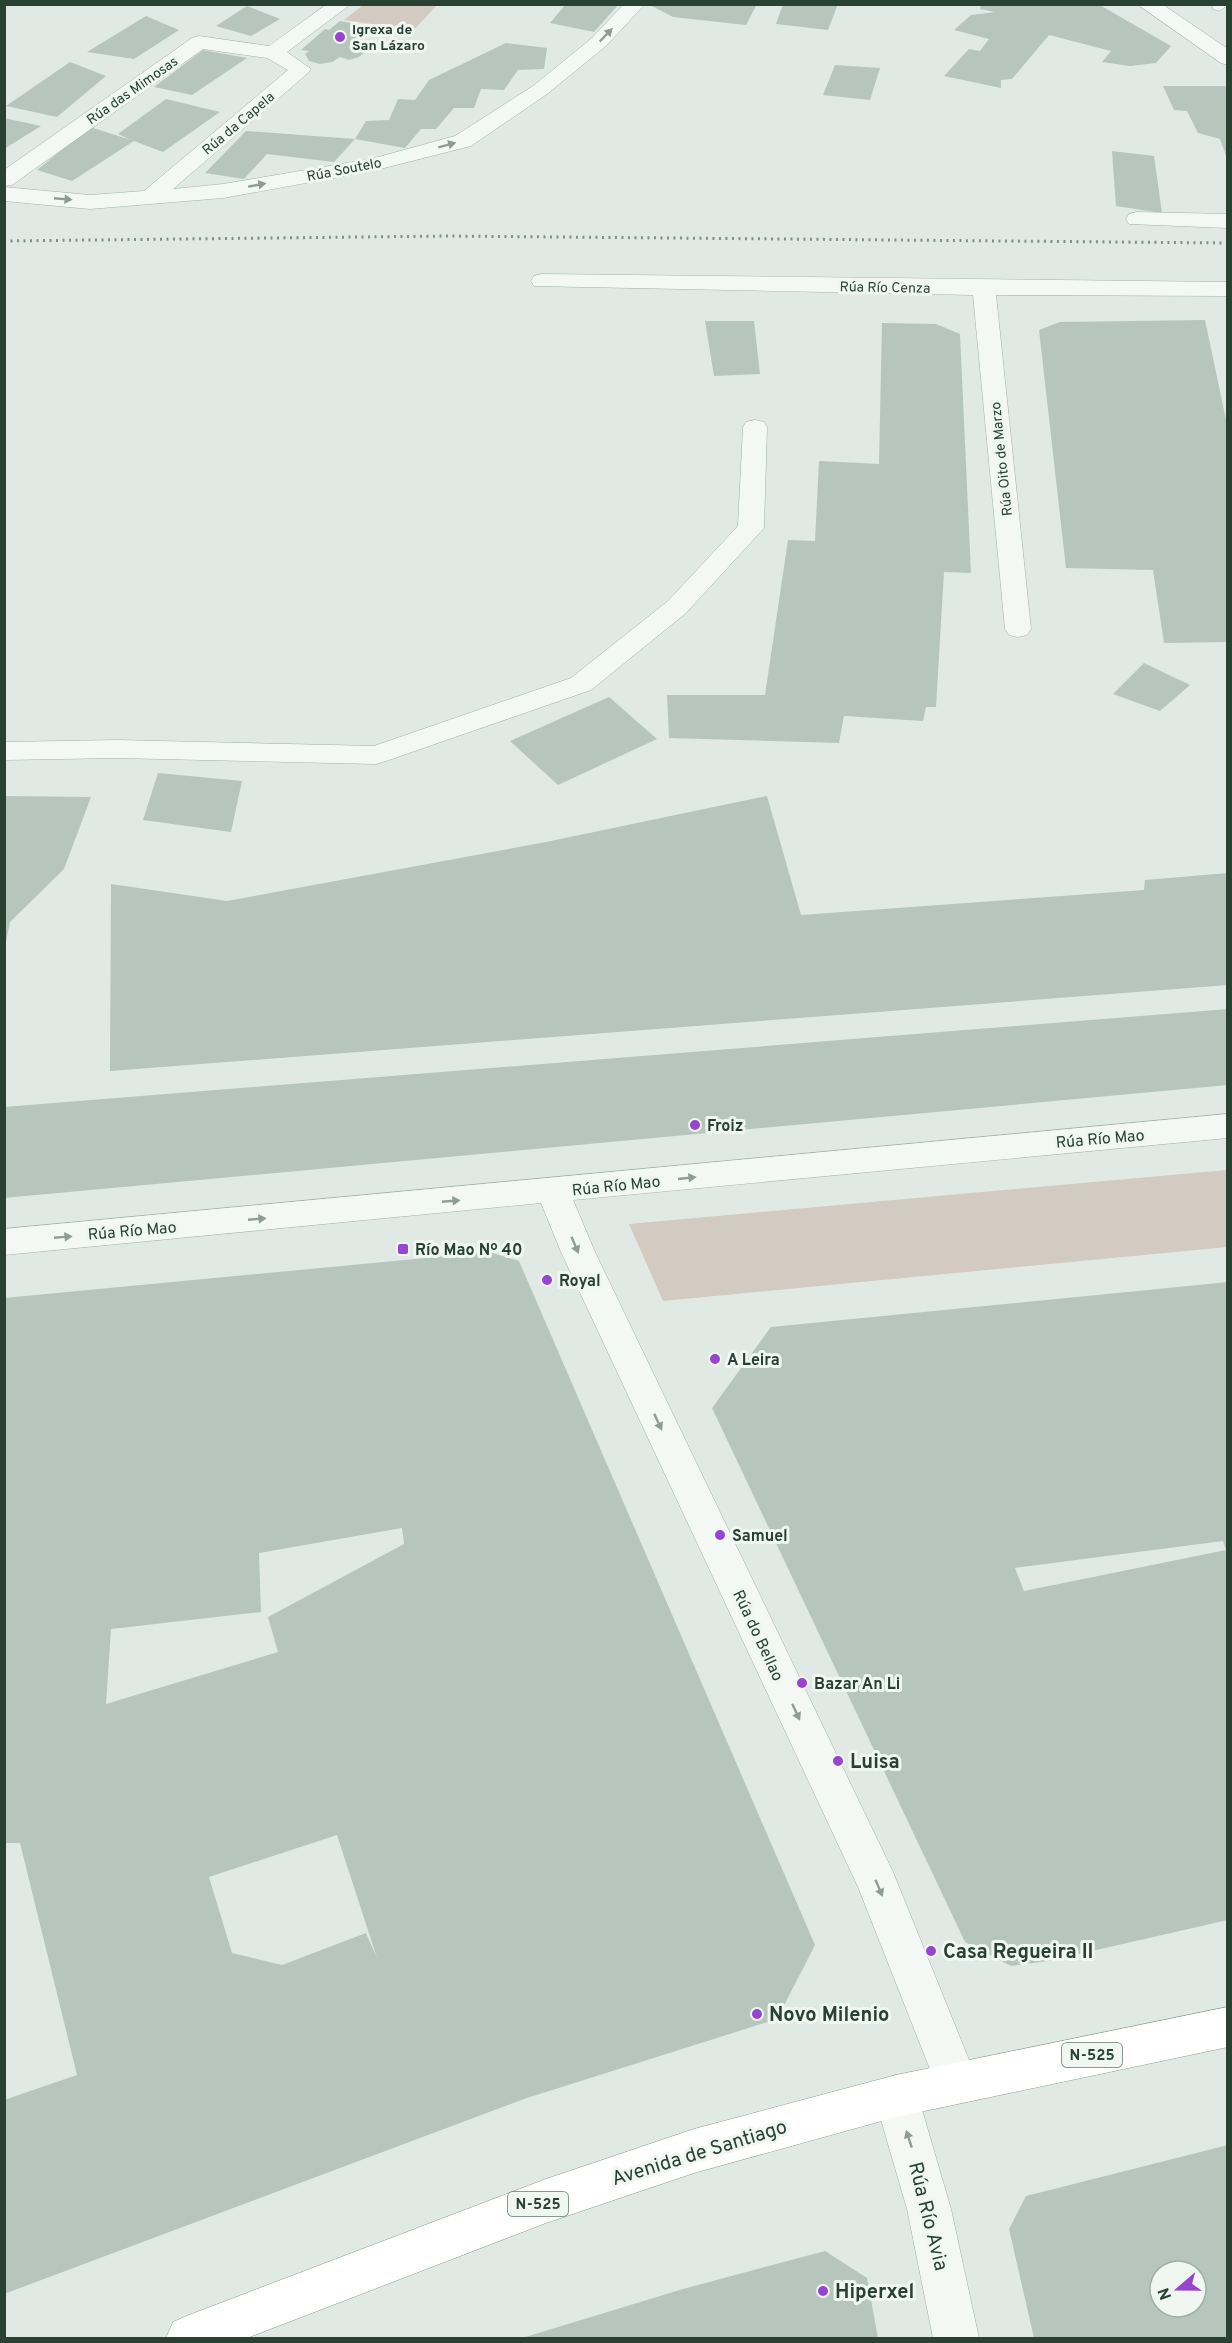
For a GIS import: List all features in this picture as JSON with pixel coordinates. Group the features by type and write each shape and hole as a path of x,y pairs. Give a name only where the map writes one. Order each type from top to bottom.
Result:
{"highway":[{"name":"Avenida de Santiago","path":"189,2338 546,2201 694,2151 956,2082 1227,2027"}],"street":[{"path":"273,53 341,4"},
{"name":"Rúa Soutelo","path":"4,194 90,202 223,191 372,165 463,141 540,90 599,42 635,4"},
{"path":"1147,4 1203,39 1227,59"},
{"name":"Rúa das Mimosas","path":"4,180 199,42 273,53"},
{"name":"Rúa da Capela","path":"150,197 301,69 273,53"},
{"path":"1137,219 1227,221"},
{"name":"Rúa Río Cenza","path":"542,281 984,288 1227,289"},
{"name":"Rúa Oito de Marzo","path":"984,288 1018,629"},
{"path":"4,751 117,749 376,755 581,684 677,608 751,528 755,428"},
{"name":"Rúa Río Mao","path":"4,1242 1227,1126"},
{"name":"Rúa do Bellao","path":"552,1191 578,1252 878,1885 956,2082"},
{"name":"Rúa Río Avia","path":"896,2096 929,2209 956,2338"}],"shaded area":[{"path":"363,5 437,5 414,30 344,20"},
{"path":"1227,1170 1227,1247 663,1301 629,1224"}],"building":[{"path":"566,4 619,4 594,32 550,23"},
{"path":"648,4 757,4 746,25 673,17"},
{"path":"783,4 838,4 828,30 776,24"},
{"path":"981,4 1098,4 1171,46 1156,63 1130,66 1102,62 1111,51 1049,35 1012,79 1001,80 1001,88 944,76 969,49 980,51 989,39 954,30 971,15 995,12 980,9"},
{"path":"247,6 280,19 251,36 216,26"},
{"path":"146,16 179,30 134,59 87,52"},
{"name":"Igrexa de San Lázaro","path":"340,21 375,28 357,44 371,47 359,57 349,60 340,57 332,62 320,64 309,61 305,54 309,51 301,50 325,29 329,30"},
{"path":"506,43 547,48 544,69 518,70 504,90 481,89 474,108 454,108 436,129 421,129 405,148 355,139 366,121 389,120 398,99 415,100 429,80"},
{"path":"203,50 247,58 192,95 154,87"},
{"path":"70,62 106,76 57,117 6,106"},
{"path":"835,65 880,68 870,100 823,95"},
{"path":"1163,86 1225,86 1228,89 1228,161 1220,139 1198,133 1187,111 1174,110"},
{"path":"166,99 220,112 163,152 134,141 72,181 37,170 90,127 131,140 118,134"},
{"path":"4,118 41,126 4,149"},
{"path":"246,131 355,139 334,162 267,154 244,179 205,173"},
{"path":"1112,151 1154,156 1162,213 1116,206"},
{"path":"1205,320 1228,429 1228,642 1164,643 1153,570 1066,568 1039,330 1060,322"},
{"path":"705,321 754,321 760,374 714,376"},
{"path":"882,323 936,324 960,334 971,573 944,572 936,707 926,707 923,721 844,716 839,743 669,738 667,695 765,695 788,540 815,541 819,461 879,464"},
{"path":"1144,663 1190,685 1160,711 1113,694"},
{"path":"609,697 657,739 558,785 510,741"},
{"path":"158,773 242,781 231,832 143,820"},
{"path":"4,796 91,797 64,869 10,922 6,942"},
{"path":"767,796 801,915 1144,890 1145,880 1228,873 1228,985 110,1071 111,884 227,901 546,842"},
{"path":"1228,1009 1228,1085 4,1198 4,1107"},
{"path":"489,1252 519,1261 815,1945 777,2019 527,2098 4,2294 4,2100 77,2075 20,1843 4,1843 4,1298","holes":["402,1528 404,1544 268,1617 278,1652 106,1704 111,1629 261,1612 259,1553","337,1835 377,1958 366,1933 282,1965 232,1953 209,1877"]},
{"path":"1228,1282 1228,1920 1048,1961 1011,1966 965,1942 712,1408 771,1327","holes":["1223,1541 1226,1550 1024,1591 1015,1568"]},
{"path":"1228,2145 1228,2338 1034,2338 1009,2229 1026,2196"},
{"path":"825,2251 867,2278 878,2338 522,2338 683,2289"}],"railway":[{"path":"4,241 447,236 1228,243"}],"place":[{"name":"Igrexa de San Lázaro","path":"340,37"},
{"name":"Froiz","path":"695,1125"},
{"name":"Río Mao Nº 40","path":"403,1249"},
{"name":"Royal","path":"547,1280"},
{"name":"A Leira","path":"715,1359"},
{"name":"Samuel","path":"720,1535"},
{"name":"Bazar An Li","path":"802,1683"},
{"name":"Luisa","path":"838,1761"},
{"name":"Casa Regueira II","path":"931,1951"},
{"name":"Novo Milenio","path":"757,2014"},
{"name":"Hiperxel","path":"823,2291"}]}
